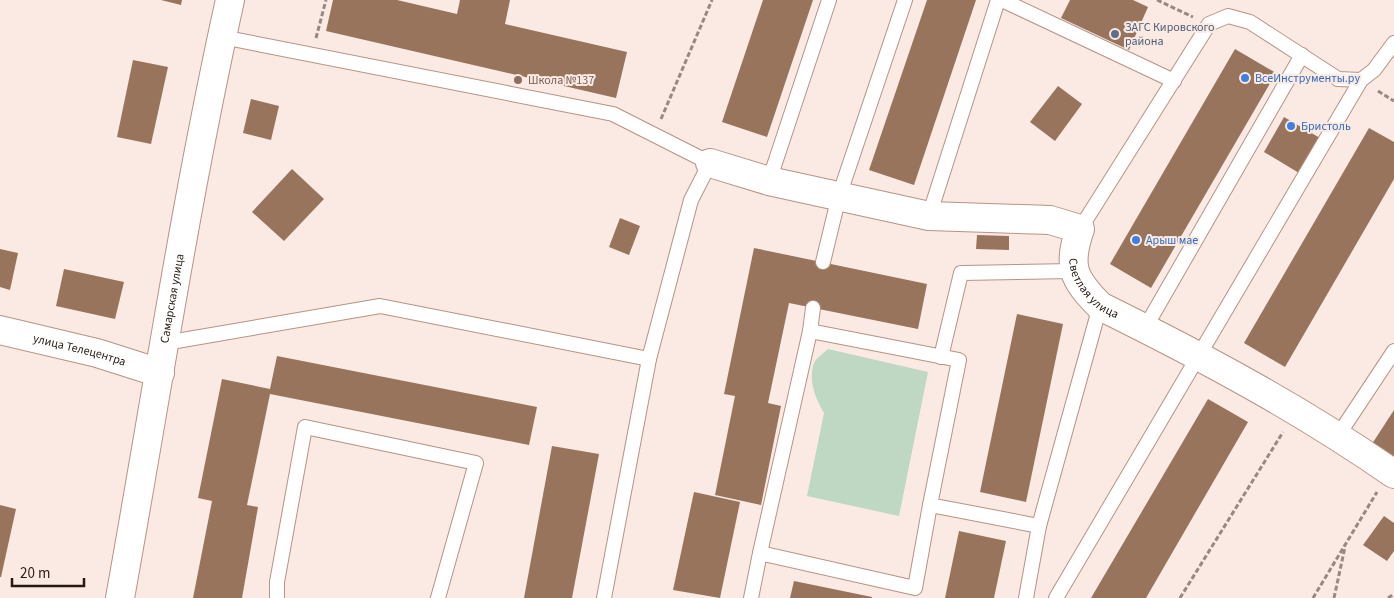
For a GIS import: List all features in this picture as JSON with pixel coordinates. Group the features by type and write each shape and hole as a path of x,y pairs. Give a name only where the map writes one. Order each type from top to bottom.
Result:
{"street":[{"name":"Самарская улица","path":"120,598 160,373 174,277 230,0"},
{"path":"710,163 769,181 929,216 1050,220 1080,229"},
{"name":"Светлая улица","path":"1080,229 1073,250 1073,271 1100,306 1198,354 1296,410 1392,473"},
{"name":"улица Телецентра","path":"0,330 97,353 160,373"}],"lane":[{"path":"769,181 829,0"},
{"path":"823,262 839,196 905,0"},
{"path":"929,216 998,0"},
{"path":"1002,0 1174,81"},
{"path":"1080,229 1209,24 1228,16 1250,22 1338,79 1361,80"},
{"path":"222,37 613,114 710,163 691,200 649,359 604,598"},
{"path":"1056,598 1361,80 1374,70 1394,44"},
{"path":"1145,328 1302,55"},
{"path":"941,357 961,273 1073,271"},
{"path":"165,343 380,306 649,359"},
{"path":"1026,598 1040,526 1100,306"},
{"path":"751,598 810,331 813,308"},
{"path":"760,553 915,588 959,360 810,331"},
{"path":"1338,437 1394,350"},
{"path":"277,598 277,582 305,427 476,463 438,598"},
{"path":"930,505 1040,526"}],"path":[{"path":"312,55 326,0"},
{"path":"655,134 712,0"},
{"path":"1157,0 1209,24"},
{"path":"1180,598 1296,410"},
{"path":"1313,598 1392,473"},
{"path":"1334,598 1346,544"},
{"path":"1388,598 1394,594"}],"green space":[{"path":"828,349 928,372 899,516 807,496 824,413 813,389 812,369 818,357"}],"building":[{"path":"161,0 182,0 181,5"},
{"path":"333,0 397,0 457,14 460,0 510,0 505,24 627,52 616,98 326,31"},
{"path":"763,0 813,0 767,137 722,122"},
{"path":"927,0 976,0 914,185 869,170"},
{"name":"ЗАГС Кировского района","path":"1070,0 1133,0 1148,7 1129,50 1061,18"},
{"path":"1235,49 1276,73 1151,288 1110,264"},
{"path":"133,60 168,67 151,144 117,137"},
{"path":"1058,86 1082,104 1055,141 1030,122"},
{"path":"251,99 279,106 271,140 243,133"},
{"path":"1284,117 1320,138 1299,173 1264,152"},
{"path":"1369,128 1394,142 1394,179 1285,367 1244,343"},
{"path":"292,169 324,199 284,241 252,212"},
{"path":"620,218 640,226 629,255 609,247"},
{"path":"977,235 1009,236 1009,250 976,249"},
{"path":"754,248 927,284 918,329 789,303 768,403 781,406 761,505 715,495 735,396 724,394"},
{"path":"0,249 18,253 10,290 0,287"},
{"path":"64,269 124,282 115,319 56,306"},
{"path":"1017,314 1063,324 1026,502 980,492"},
{"path":"277,356 537,407 529,445 270,394 247,505 258,507 242,598 193,598 212,501 198,498 222,379 270,389"},
{"path":"1208,399 1248,422 1146,598 1091,598"},
{"path":"1394,410 1394,463 1370,447"},
{"path":"552,446 599,454 572,598 524,598"},
{"path":"694,492 740,502 720,598 673,590"},
{"path":"0,505 16,509 1,577 0,577"},
{"path":"1384,516 1394,523 1394,551 1387,561 1363,545"},
{"path":"959,531 1006,541 994,598 945,598"},
{"path":"794,581 872,597 872,598 790,598"}],"place":[{"name":"ЗАГС Кировского района","path":"1115,34"},
{"name":"ВсеИнструменты.ру","path":"1245,78"},
{"name":"Школа №137","path":"518,80"},
{"name":"Бристоль","path":"1291,126"},
{"name":"Арыш мае","path":"1136,240"}]}
